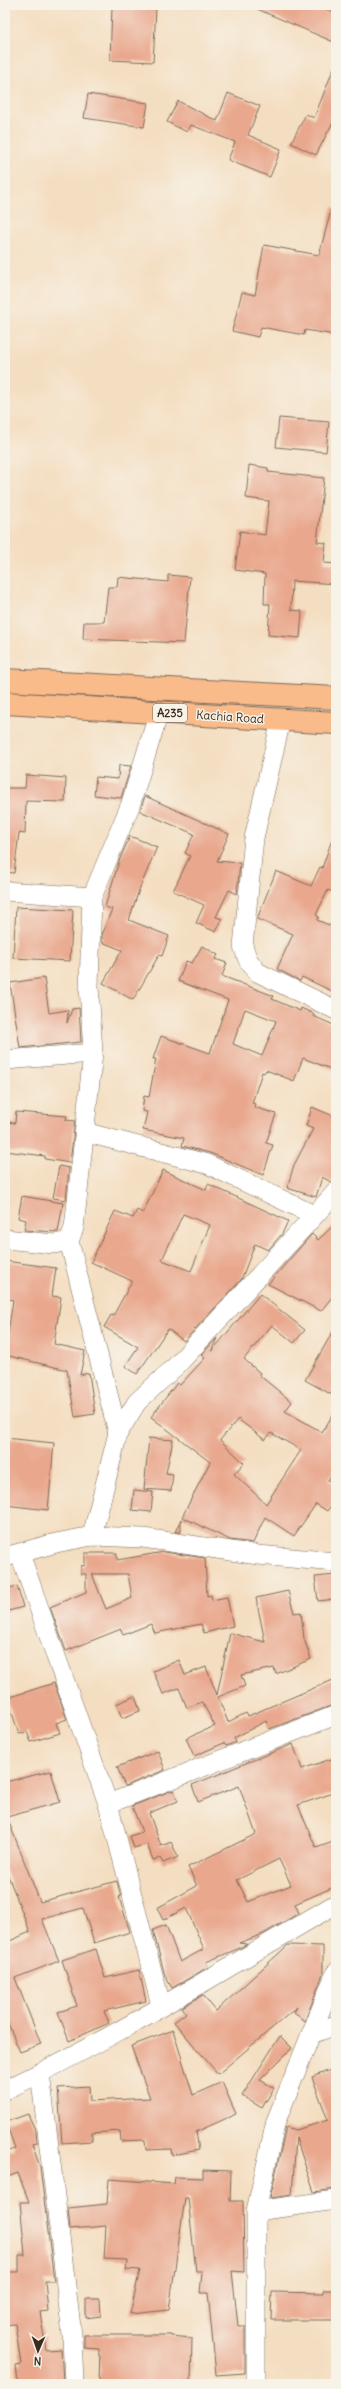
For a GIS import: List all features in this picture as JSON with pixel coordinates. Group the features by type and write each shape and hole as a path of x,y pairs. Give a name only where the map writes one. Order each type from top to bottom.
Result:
{"highway":[{"name":"Kachia Road","path":"5,680 336,698"},
{"name":"Kachia Road","path":"5,703 336,723"}],"street":[{"path":"118,1432 69,1241 74,1228 92,1053 89,986 92,897 130,806 160,712"},
{"path":"281,720 254,838 243,946 248,960 257,972 336,1010"},
{"path":"5,891 92,897"},
{"path":"5,1060 92,1053"},
{"path":"84,1132 207,1164 314,1215"},
{"path":"92,1536 118,1432 137,1402 177,1365 336,1192"},
{"path":"5,1239 54,1244 69,1241"},
{"path":"161,2005 108,1804 12,1556 56,1543 92,1536 143,1538 258,1555 336,1562"},
{"path":"108,1804 336,1715"},
{"path":"5,2090 40,2073 336,1904"},
{"path":"256,2384 256,2211 276,2122 336,1972"},
{"path":"311,2034 336,2025"},
{"path":"40,2073 72,2335 74,2384"},
{"path":"256,2211 336,2200"}],"building":[{"path":"248,5 316,5 336,13 336,43"},
{"path":"112,7 156,9 153,62 110,60"},
{"path":"335,65 336,125 332,124 316,155 291,143 306,114 314,118"},
{"path":"228,93 260,106 248,135 281,149 270,177 228,160 235,142 191,125 187,132 167,122 178,101 217,121"},
{"path":"88,94 148,103 144,127 84,118"},
{"path":"332,207 336,208 335,335 305,330 304,335 261,327 258,337 232,331 242,292 255,295 264,245 319,255"},
{"path":"279,418 329,422 326,452 276,447"},
{"path":"249,465 268,468 268,472 324,478 317,542 326,543 324,563 336,564 336,584 292,581 291,610 302,611 300,638 268,635 270,604 264,604 265,574 235,570 240,531 265,535 269,501 246,498"},
{"path":"168,575 190,577 184,643 83,639 84,622 104,622 108,587 117,587 118,577 168,582"},
{"path":"119,765 131,766 121,798 94,795 96,777 118,779"},
{"path":"26,775 66,778 65,802 26,801 25,834 19,833 14,873 5,872 5,788 25,788"},
{"path":"145,796 229,834 217,861 240,863 237,894 229,890 216,917 222,919 216,932 196,923 204,905 173,891 190,856 185,853 194,834 140,811"},
{"path":"334,834 336,834 336,893 328,890 316,915 319,917 317,920 336,928 336,993 302,977 300,981 277,969 293,934 257,919 276,871 311,886 320,867 322,868"},
{"path":"130,836 157,847 139,890 129,920 169,936 162,956 159,955 133,1000 103,983 122,950 102,942 102,935 112,909 105,907 119,861"},
{"path":"16,907 73,910 70,961 13,958"},
{"path":"202,946 218,955 215,959 227,963 222,976 274,996 272,999 300,1011 301,1008 314,1014 313,1016 336,1026 336,1071 303,1058 294,1081 266,1070 264,1073 262,1072 252,1103 255,1104 254,1107 276,1114 266,1143 273,1145 263,1175 210,1153 182,1146 184,1138 143,1130 147,1112 142,1111 144,1096 149,1097 156,1059 153,1059 161,1036 210,1053 228,1000 178,981 186,961 192,963","holes":["245,1009 276,1021 262,1056 233,1044"]},
{"path":"44,978 49,1013 68,1010 67,1023 72,1009 79,1008 81,1042 20,1048 10,983"},
{"path":"312,1107 336,1117 336,1181 331,1182 322,1177 316,1197 287,1188 294,1165 313,1129 306,1126"},
{"path":"16,1112 67,1116 66,1120 75,1121 70,1163 45,1159 45,1156 5,1151 5,1122 15,1123"},
{"path":"59,1166 69,1168 66,1200 53,1198"},
{"path":"163,1170 206,1190 208,1184 288,1221 282,1234 268,1250 255,1244 241,1280 184,1341 168,1329 137,1374 125,1366 138,1347 104,1327 111,1315 113,1316 132,1281 91,1262 115,1211 133,1218 137,1210 143,1213","holes":["183,1214 210,1225 191,1271 162,1260"]},
{"path":"22,1196 63,1203 58,1232 24,1230 26,1220 18,1218"},
{"path":"336,1223 336,1292 321,1311 268,1284 312,1234 318,1240"},
{"path":"5,1261 56,1268 52,1296 61,1297 54,1344 85,1351 80,1375 89,1373 95,1414 75,1417 67,1370 5,1355 5,1332 8,1333 13,1300 5,1298"},
{"path":"260,1294 305,1330 294,1343 272,1325 244,1359 260,1373 259,1375 292,1402 285,1411 322,1432 336,1410 336,1467 328,1480 336,1485 336,1498 327,1511 316,1504 294,1536 265,1517 253,1543 230,1540 182,1517 210,1462 151,1417 177,1383 180,1385 205,1358 201,1355 217,1338 211,1352","holes":["238,1419 265,1440 271,1433 301,1450 266,1504 234,1474 244,1463 220,1440"]},
{"path":"336,1326 336,1397 305,1380"},
{"path":"5,1438 54,1443 48,1510 5,1505"},
{"path":"149,1438 173,1440 166,1473 173,1474 171,1491 144,1489"},
{"path":"134,1490 153,1492 151,1512 132,1510"},
{"path":"181,1519 181,1532 175,1532"},
{"path":"164,1552 205,1558 207,1596 211,1595 212,1600 227,1597 233,1626 204,1633 201,1624 155,1633 151,1624 123,1635 121,1629 66,1651 50,1607 86,1592 86,1574 81,1574 81,1566 85,1565 85,1553 117,1553 117,1560","holes":["92,1574 128,1574 132,1598 106,1609"]},
{"path":"336,1575 336,1599 318,1601 315,1577"},
{"path":"17,1586 23,1607 5,1612 5,1589"},
{"path":"288,1591 294,1613 301,1612 304,1639 311,1659 276,1674 274,1668 241,1675 245,1686 218,1697 228,1722 246,1713 248,1716 333,1680 336,1687 336,1704 269,1729 266,1721 234,1738 236,1742 226,1746 224,1743 194,1756 186,1738 215,1726 202,1702 187,1708 179,1688 163,1694 153,1671 179,1660 185,1675 206,1667 217,1695 230,1633 265,1642 256,1598"},
{"path":"54,1683 67,1719 56,1723 60,1733 31,1742 27,1732 19,1734 7,1698"},
{"path":"135,1696 140,1711 122,1718 116,1704"},
{"path":"293,1744 302,1769 331,1759 336,1773 336,1792 298,1805 316,1848 336,1841 336,1886 295,1904 299,1913 263,1934 239,1943 247,1944 240,1948 206,1962 208,1967 172,1988 165,1976 153,1930 166,1925 180,1962 204,1949 186,1908 163,1920 157,1908 197,1886 188,1867 256,1834 239,1786 198,1802 192,1785","holes":["279,1859 291,1885 248,1902 237,1880"]},
{"path":"158,1751 165,1770 125,1786 117,1767"},
{"path":"51,1771 60,1802 7,1817 40,1902 117,1881 121,1897 119,1897 130,1932 94,1943 83,1908 42,1919 59,1961 15,1978 41,2044 20,2052 5,2016 5,1943 30,1932 5,1868 5,1782"},
{"path":"173,1790 178,1801 149,1813 161,1846 171,1842 178,1857 163,1863 160,1858 153,1860 147,1844 134,1848 130,1836 142,1832 132,1806"},
{"path":"288,1945 323,1946 323,1974 305,2021 294,2013 297,2007 218,2074 174,2022 186,2013 182,2007 203,1995 216,2011"},
{"path":"96,1949 105,1978 139,1970 146,2001 104,2011 109,2023 69,2041 58,2012 77,2006 62,1960"},
{"path":"173,2030 193,2095 222,2082 236,2114 196,2132 199,2150 172,2155 171,2149 146,2150 145,2140 121,2141 120,2131 92,2133 92,2141 62,2143 58,2088 89,2086 90,2101 150,2098 131,2046"},
{"path":"280,2036 292,2048 260,2080 274,2088 262,2108 242,2096"},
{"path":"336,2068 336,2189 314,2192 296,2138 292,2195 270,2198 286,2127 296,2130 328,2120 312,2077"},
{"path":"28,2114 36,2132 37,2143 32,2144 40,2167 54,2281 45,2281 48,2311 40,2312 46,2350 61,2349 63,2382 18,2384 16,2365 21,2364 15,2324 5,2325 5,2272 19,2272 19,2255 25,2255 20,2202 29,2202 18,2173 5,2178 5,2152 15,2149 6,2122"},
{"path":"203,2170 231,2171 230,2201 243,2201 244,2272 232,2271 238,2326 245,2326 245,2373 216,2375 208,2293 200,2293 202,2272 196,2272 188,2198 185,2198 169,2310 130,2314 140,2270 126,2269 127,2260 104,2259 106,2226 70,2229 68,2208 107,2204 109,2179 174,2184 175,2177 203,2178"},
{"path":"323,2290 336,2290 336,2320 271,2320 272,2292 323,2293"},
{"path":"86,2299 100,2299 101,2316 86,2318"},
{"path":"84,2335 171,2335 192,2338 191,2384 99,2384 100,2349 84,2348"}]}
